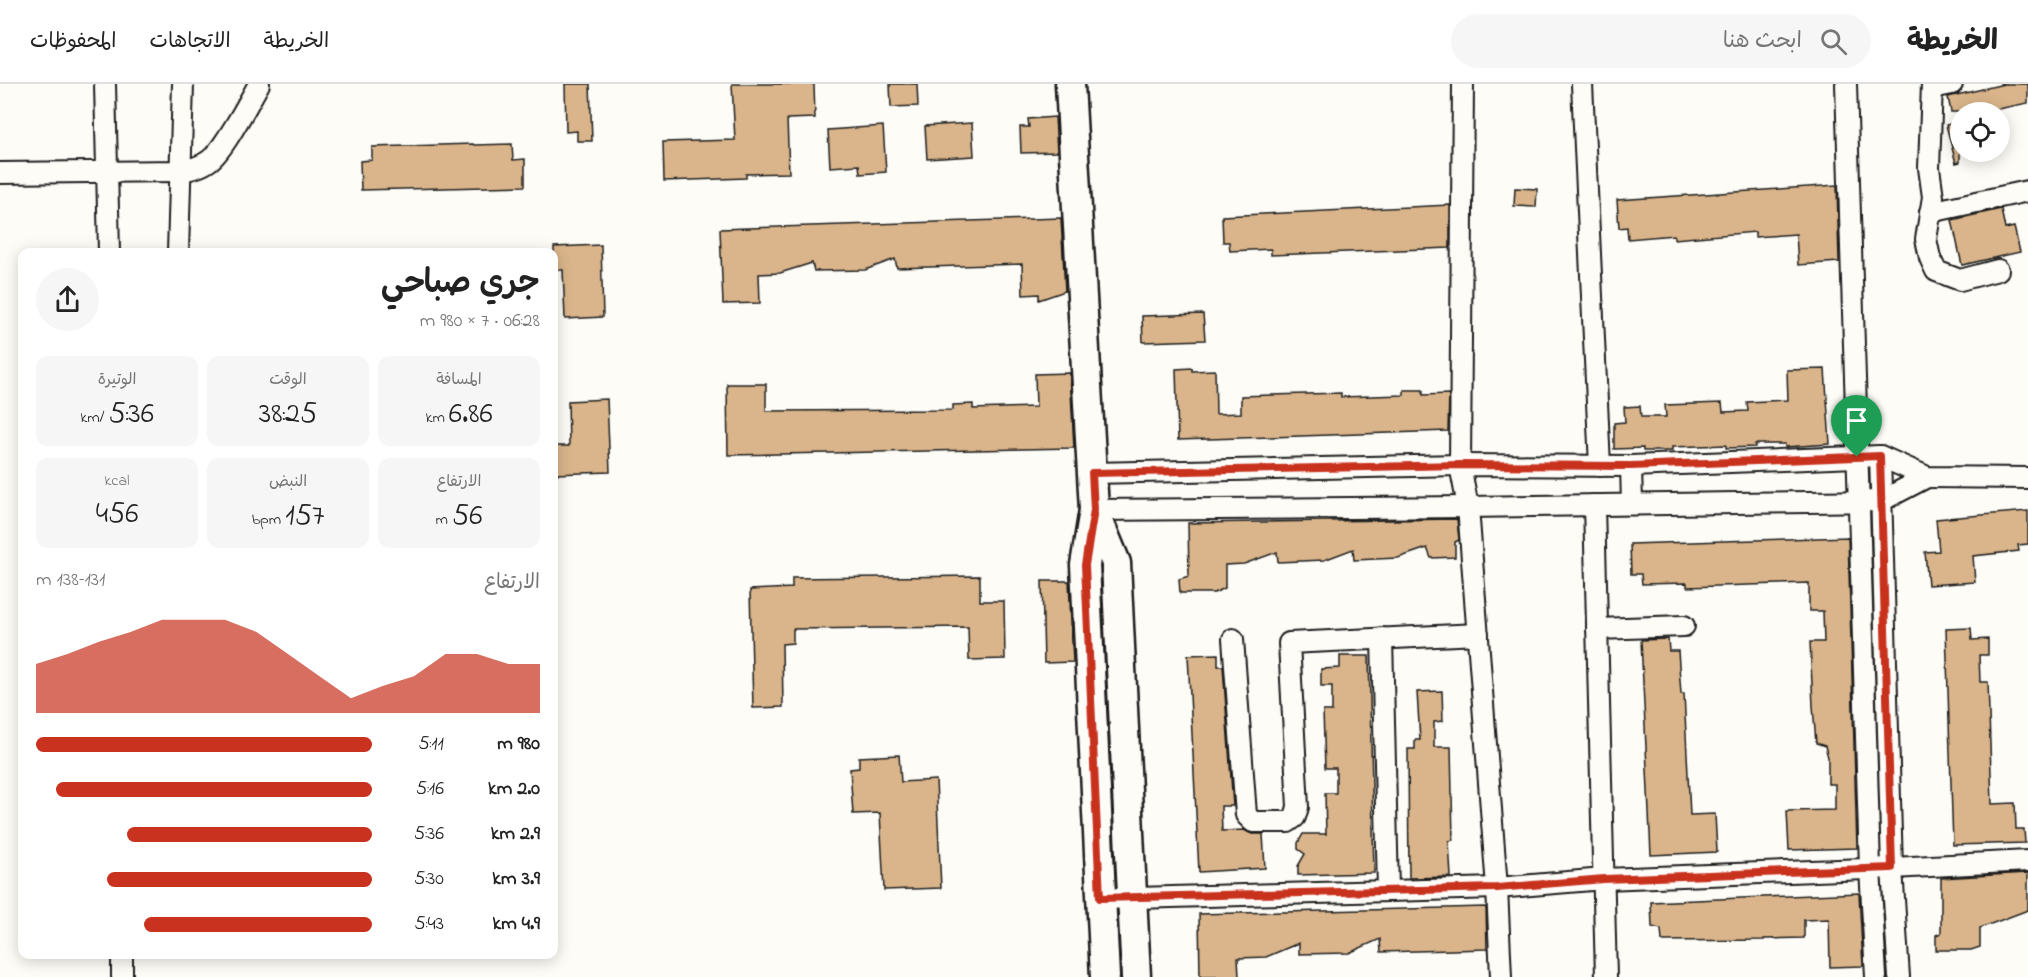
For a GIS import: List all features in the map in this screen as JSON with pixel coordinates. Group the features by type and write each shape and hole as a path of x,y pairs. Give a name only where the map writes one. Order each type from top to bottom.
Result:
{"main road":[{"path":"1070,84 1094,510 1085,565 1105,977"},
{"path":"1094,510 1116,563 1136,977"}],"street":[{"path":"105,84 109,248"},
{"path":"178,248 183,84"},
{"path":"0,173 180,171 204,164 218,153 259,84"},
{"path":"1463,84 1460,465 1468,507 1497,888 1501,977"},
{"path":"1582,84 1600,466"},
{"path":"1846,84 1857,501 1876,977"},
{"path":"1952,84 1932,86 1929,168 1933,197 1926,239 1930,258 1936,271 1960,280 1998,270"},
{"path":"1930,212 2028,191"},
{"path":"1092,473 1460,465 1631,466 1880,456 1927,477 2028,478"},
{"path":"1880,456 1892,868 1899,977"},
{"path":"1631,466 1632,504"},
{"path":"1094,510 1881,501 1927,477"},
{"path":"1594,505 1606,977"},
{"path":"1597,629 1684,626"},
{"path":"1233,639 1246,815 1253,822 1288,822 1295,817 1298,807 1289,643 1478,634"},
{"path":"1382,638 1388,890"},
{"path":"1100,898 1497,888 1604,879 2028,861"},
{"path":"122,959 122,977"}],"building":[{"path":"565,84 590,84 592,141 577,141 577,131 566,132"},
{"path":"732,84 814,84 815,118 787,119 789,173 746,174 746,178 664,181 663,142 735,140"},
{"path":"890,84 917,84 918,106 891,107"},
{"path":"2004,84 2028,84 2028,103 2010,107 2010,102 1950,102 1950,107 1948,97"},
{"path":"1055,117 1057,152 1021,153 1020,127 1029,127 1028,119"},
{"path":"972,123 974,156 927,159 925,126"},
{"path":"1950,124 1950,140 1946,125"},
{"path":"883,126 886,172 860,174 859,165 830,167 828,130"},
{"path":"512,144 513,160 525,159 525,186 361,190 360,161 372,160 372,147"},
{"path":"1837,185 1839,262 1798,265 1796,234 1755,237 1755,232 1674,239 1674,235 1628,239 1627,227 1619,228 1617,200"},
{"path":"1515,188 1537,189 1536,207 1514,206"},
{"path":"1450,205 1450,248 1271,255 1271,249 1230,251 1229,242 1223,242 1222,216"},
{"path":"2001,209 2005,229 2014,227 2020,252 1962,265 1952,220"},
{"path":"1061,218 1065,291 1039,300 1039,294 1023,295 1022,264 897,268 895,259 865,270 814,271 812,263 780,273 759,274 760,303 723,304 720,229"},
{"path":"601,245 603,317 565,319 563,270 558,270 558,248 554,247"},
{"path":"1203,314 1205,340 1143,342 1142,316"},
{"path":"1192,368 1192,371 1215,370 1216,414 1241,413 1241,396 1341,393 1341,397 1404,395 1404,390 1423,390 1423,395 1449,394 1448,431 1178,440 1176,369"},
{"path":"1825,369 1830,444 1785,447 1785,444 1755,444 1755,447 1726,448 1726,445 1672,447 1672,451 1643,451 1643,448 1614,449 1614,423 1625,422 1624,407 1640,406 1641,417 1666,417 1665,405 1722,403 1723,412 1748,411 1747,402 1788,400 1787,370"},
{"path":"1070,373 1074,448 728,455 727,384 766,384 766,411 953,410 953,405 973,404 973,409 1036,407 1035,374"},
{"path":"607,399 610,472 558,474 558,446 569,446 568,401"},
{"path":"2028,511 2028,544 2018,545 2019,551 1973,556 1975,582 1928,585 1925,552 1939,551 1936,519"},
{"path":"1457,519 1459,540 1455,542 1455,557 1431,558 1427,548 1398,558 1354,560 1353,549 1324,560 1278,562 1277,552 1244,564 1225,565 1225,588 1214,593 1180,593 1179,579 1189,576 1188,523"},
{"path":"1848,537 1857,848 1789,850 1787,811 1835,810 1835,784 1828,784 1828,757 1825,746 1816,743 1810,642 1824,642 1823,611 1809,611 1809,583 1687,587 1687,583 1642,584 1641,574 1631,574 1630,544"},
{"path":"980,576 980,601 1004,601 1005,659 969,660 968,627 793,629 793,643 782,644 783,707 753,708 750,590 792,588 792,578"},
{"path":"1042,581 1069,581 1073,662 1044,663"},
{"path":"1971,628 1972,640 1988,639 1988,655 1979,655 1980,682 1988,682 1992,804 2015,803 2016,829 2024,829 2025,843 1953,845 1946,629"},
{"path":"1668,639 1669,651 1678,651 1681,694 1684,694 1690,815 1715,814 1717,852 1651,855 1641,640"},
{"path":"1218,654 1218,666 1223,666 1233,806 1221,806 1222,831 1244,830 1252,834 1263,834 1265,868 1199,872 1188,655"},
{"path":"1340,656 1369,656 1374,873 1298,875 1298,866 1305,854 1298,849 1298,843 1303,834 1326,834 1325,793 1336,793 1336,768 1325,768 1323,711 1332,711 1332,686 1321,686 1321,669 1340,668"},
{"path":"1442,691 1443,721 1434,722 1434,747 1451,747 1453,840 1449,841 1451,877 1409,878 1408,749 1415,749 1415,740 1420,740 1417,692"},
{"path":"899,755 901,782 936,780 941,888 884,890 880,813 853,814 850,769 859,768 859,757"},
{"path":"2028,873 2028,910 1980,928 1980,947 1971,950 1936,950 1936,935 1941,933 1941,878"},
{"path":"1859,893 1863,966 1830,967 1829,919 1804,920 1804,938 1764,940 1662,941 1661,929 1652,927 1651,902"},
{"path":"1486,907 1487,949 1381,952 1380,939 1349,953 1299,954 1299,943 1266,957 1238,958 1239,977 1200,977 1199,914"}],"route":[{"path":"1880,456 1892,868 1604,879 1497,888 1100,898 1085,565 1094,510 1092,473 1460,465 1631,466 1857,457 1880,456"}]}
